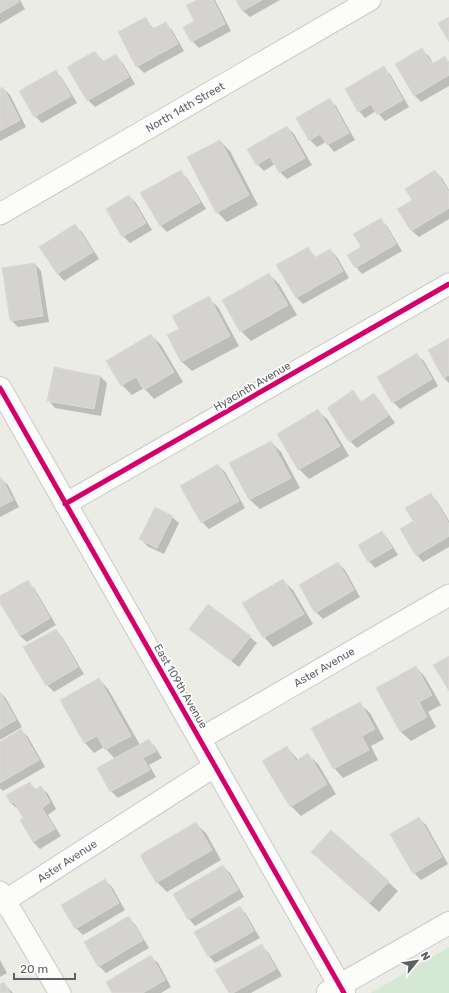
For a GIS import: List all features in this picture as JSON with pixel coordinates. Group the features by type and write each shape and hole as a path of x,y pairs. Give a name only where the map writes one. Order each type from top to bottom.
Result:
{"street":[{"name":"North 14th Street","path":"0,214 370,0"},
{"name":"Hyacinth Avenue","path":"65,504 449,284"},
{"name":"East 109th Avenue","path":"0,388 200,739 337,991"},
{"name":"Aster Avenue","path":"200,739 449,595"},
{"name":"Aster Avenue","path":"2,899 215,766"},
{"path":"2,899 60,993"},
{"path":"337,991 449,923"}],"green space":[{"path":"449,947 449,993 371,993"}],"building":[{"path":"0,0 18,0 19,2 0,13"},
{"path":"197,0 213,0 225,24 191,42 183,27 194,21 186,5"},
{"path":"236,0 262,0 242,11"},
{"path":"146,17 152,29 166,22 178,44 136,67 118,32"},
{"path":"449,17 449,42 438,23"},
{"path":"422,48 432,64 445,56 449,63 449,75 414,96 395,64"},
{"path":"95,51 102,62 116,54 129,77 87,101 67,67"},
{"path":"384,66 403,100 377,115 371,104 358,112 345,89"},
{"path":"56,70 71,96 34,117 19,91"},
{"path":"3,87 20,120 0,131 0,89"},
{"path":"330,98 349,133 327,145 320,134 309,141 296,118"},
{"path":"287,126 305,158 279,173 270,157 256,165 247,149"},
{"path":"220,140 249,195 216,213 187,157"},
{"path":"181,170 200,202 160,226 140,193"},
{"path":"435,170 449,192 449,208 411,231 397,209 412,200 405,189"},
{"path":"129,195 146,223 122,237 106,209"},
{"path":"381,218 396,244 355,268 347,255 361,247 353,234"},
{"path":"75,224 93,252 57,274 39,247"},
{"path":"308,247 314,258 330,249 343,271 296,298 276,265"},
{"path":"35,263 43,316 10,321 2,268"},
{"path":"269,273 288,305 240,332 222,300"},
{"path":"209,296 230,336 181,362 167,335 179,329 172,316"},
{"path":"151,334 174,372 144,390 136,377 121,386 106,361"},
{"path":"449,338 449,375 443,378 428,350"},
{"path":"417,353 432,379 392,403 377,377"},
{"path":"54,367 100,376 94,409 47,401"},
{"path":"353,390 361,402 374,393 389,415 349,442 327,408"},
{"path":"318,409 340,446 298,470 277,434"},
{"path":"271,441 291,478 249,500 229,463"},
{"path":"218,464 239,501 201,523 180,486"},
{"path":"1,477 13,500 0,507 0,478"},
{"path":"431,493 449,524 449,536 416,556 400,529 413,521 405,508"},
{"path":"155,507 173,516 157,548 139,539"},
{"path":"382,531 392,548 368,562 358,545"},
{"path":"338,562 354,590 315,613 299,585"},
{"path":"283,579 304,614 263,638 242,603"},
{"path":"28,580 50,618 20,636 0,603 0,596"},
{"path":"208,604 251,636 231,661 189,629"},
{"path":"56,629 78,667 46,686 23,647"},
{"path":"449,656 449,691 433,665"},
{"path":"416,666 432,695 419,702 427,717 400,732 376,688"},
{"path":"99,678 131,736 105,750 97,736 84,743 60,700"},
{"path":"0,692 16,720 0,729"},
{"path":"360,702 375,729 362,736 369,750 333,769 311,728"},
{"path":"21,729 39,760 0,783 0,742"},
{"path":"149,739 156,751 143,758 150,770 110,792 97,768"},
{"path":"287,746 296,761 308,753 327,784 290,807 262,761"},
{"path":"30,782 34,790 41,786 50,802 42,808 55,829 33,842 20,820 23,818 14,802 11,804 6,795"},
{"path":"419,817 442,857 413,874 390,834"},
{"path":"196,822 212,850 156,883 140,855"},
{"path":"331,830 389,881 369,903 311,852"},
{"path":"223,865 238,890 188,920 173,894"},
{"path":"105,879 119,903 75,929 61,905"},
{"path":"240,906 254,931 208,957 194,932"},
{"path":"129,916 143,940 98,967 84,942"},
{"path":"262,944 276,969 233,993 229,993 215,970"},
{"path":"151,955 165,980 143,993 112,993 106,982"},
{"path":"4,982 10,993 0,993 0,984"}],"cycle path":[{"path":"65,504 449,284"},
{"path":"0,388 344,993"}]}
